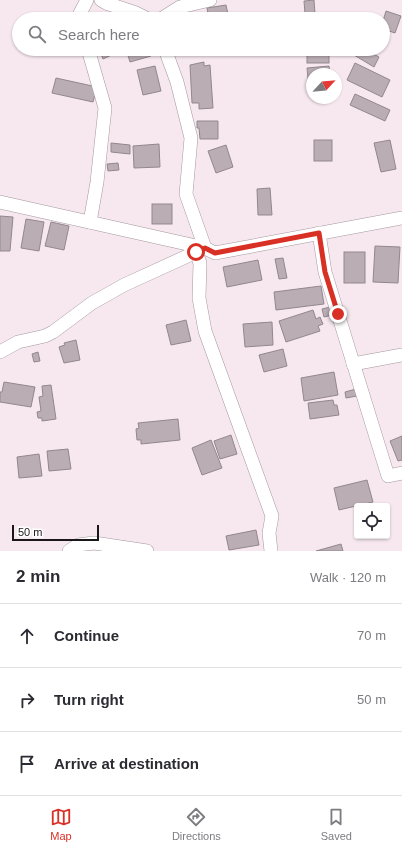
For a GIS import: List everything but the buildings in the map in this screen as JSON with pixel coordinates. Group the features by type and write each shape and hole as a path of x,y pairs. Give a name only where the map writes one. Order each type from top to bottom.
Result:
{"street":[{"path":"81,12 87,0"},
{"path":"102,0 106,3 133,12"},
{"path":"172,12 180,7 210,0"},
{"path":"90,56 105,108 97,182 90,222"},
{"path":"168,56 177,82 191,138 186,194 200,250 199,298 205,331 272,516 269,534 271,551"},
{"path":"0,202 90,222 215,253 402,218"},
{"path":"319,233 325,272 388,476 402,473"},
{"path":"0,352 18,342 49,334 92,303 124,285 200,250"},
{"path":"353,364 402,356"},
{"path":"69,551 78,544 94,543 147,551"}],"route":[{"path":"196,252 205,248 215,253 319,233 325,272 338,314"}]}
